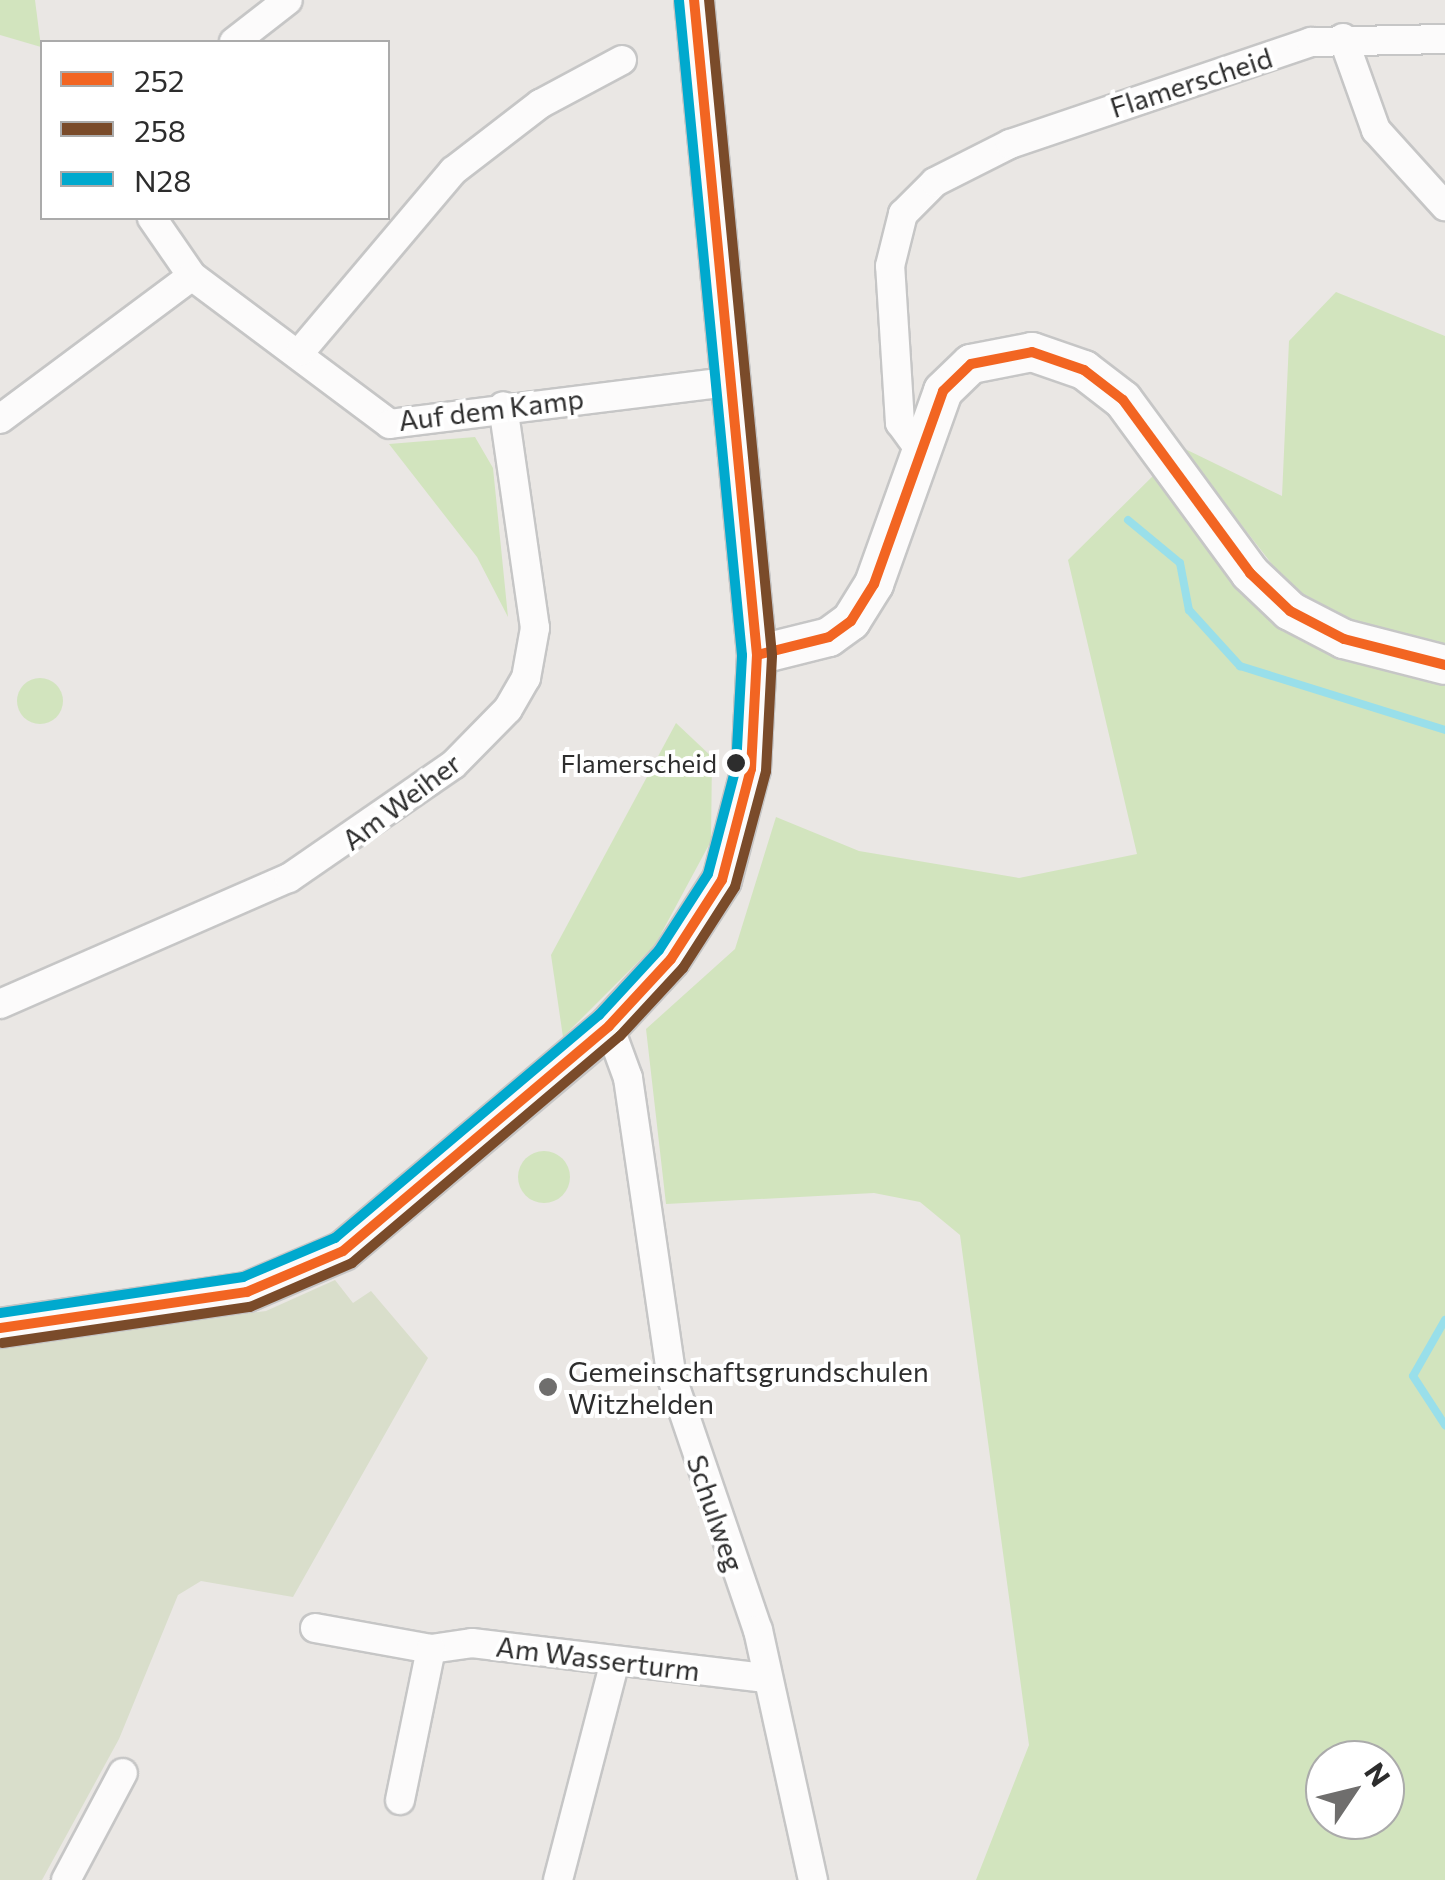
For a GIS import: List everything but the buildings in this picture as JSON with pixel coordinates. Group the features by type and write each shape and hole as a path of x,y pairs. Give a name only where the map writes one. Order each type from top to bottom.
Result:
{"main road":[{"path":"0,1328 293,1277 424,1191 610,1026 671,959 722,880 750,770 757,655 694,0"},
{"path":"757,655 829,637 850,621 874,584 918,446 943,391 972,364 1011,352 1060,359 1133,411 1250,573 1290,611 1344,639 1445,665"}],"street":[{"path":"237,40 288,0"},
{"path":"1344,38 1376,130 1445,206"},
{"name":"Flamerscheid","path":"918,446 900,422 890,266 916,197 1010,144 1344,38 1445,39"},
{"path":"301,351 453,171 540,104 622,60"},
{"name":"Auf dem Kamp","path":"153,220 192,276 301,351 390,424 503,406 730,382"},
{"path":"0,419 192,276"},
{"name":"Am Weiher","path":"0,1004 289,878 453,765 508,709 526,678 534,628 503,406"},
{"name":"Schulweg","path":"610,1026 628,1078 672,1378 766,1678 814,1880"},
{"name":"Am Wasserturm","path":"315,1628 430,1648 472,1643 766,1678"},
{"path":"400,1800 430,1648"},
{"path":"558,1880 615,1661"},
{"path":"66,1880 122,1773"}],"green space":[{"path":"0,0 35,0 40,47 0,35"},
{"path":"1336,292 1445,336 1445,654 1302,603 1181,447 1282,496 1289,341"},
{"path":"475,437 493,468 508,617 477,557 389,444"},
{"path":"1161,468 1338,653 1445,682 1445,1880 976,1880 1029,1745 960,1235 920,1202 874,1193 666,1204 646,1029 735,949 776,817 859,851 1019,878 1137,854 1068,560"},
{"path":"40,678 56,685 63,701 56,717 40,724 24,717 17,701 24,685"},
{"path":"676,723 712,757 711,841 655,945 563,1037 551,955"},
{"path":"544,1151 562,1159 570,1177 562,1195 544,1203 526,1195 518,1177 526,1159"},
{"path":"335,1280 353,1303 371,1291 428,1358 293,1597 201,1581 178,1595 119,1739 42,1880 0,1880 0,1346 266,1311"}],"waterway":[{"path":"1128,520 1180,563 1189,610 1240,666 1445,730"},
{"path":"1445,1320 1413,1376 1445,1425"}],"transit line":[{"name":"252","path":"0,1328 247,1292 343,1251 609,1026 671,959 722,880 751,769 757,655 694,0"},
{"name":"258","path":"2,1343 250,1307 352,1263 620,1036 683,968 735,887 766,771 772,655 709,0"},
{"name":"N28","path":"0,1313 243,1277 335,1238 599,1015 659,950 708,874 736,767 742,655 679,1"},
{"name":"252","path":"757,655 829,637 851,621 874,584 943,391 971,364 1032,352 1084,370 1123,400 1250,573 1290,611 1344,639 1445,665"}],"place":[{"name":"Flamerscheid","path":"736,763"},
{"name":"Gemeinschaftsgrundschulen Witzhelden","path":"548,1387"}]}
